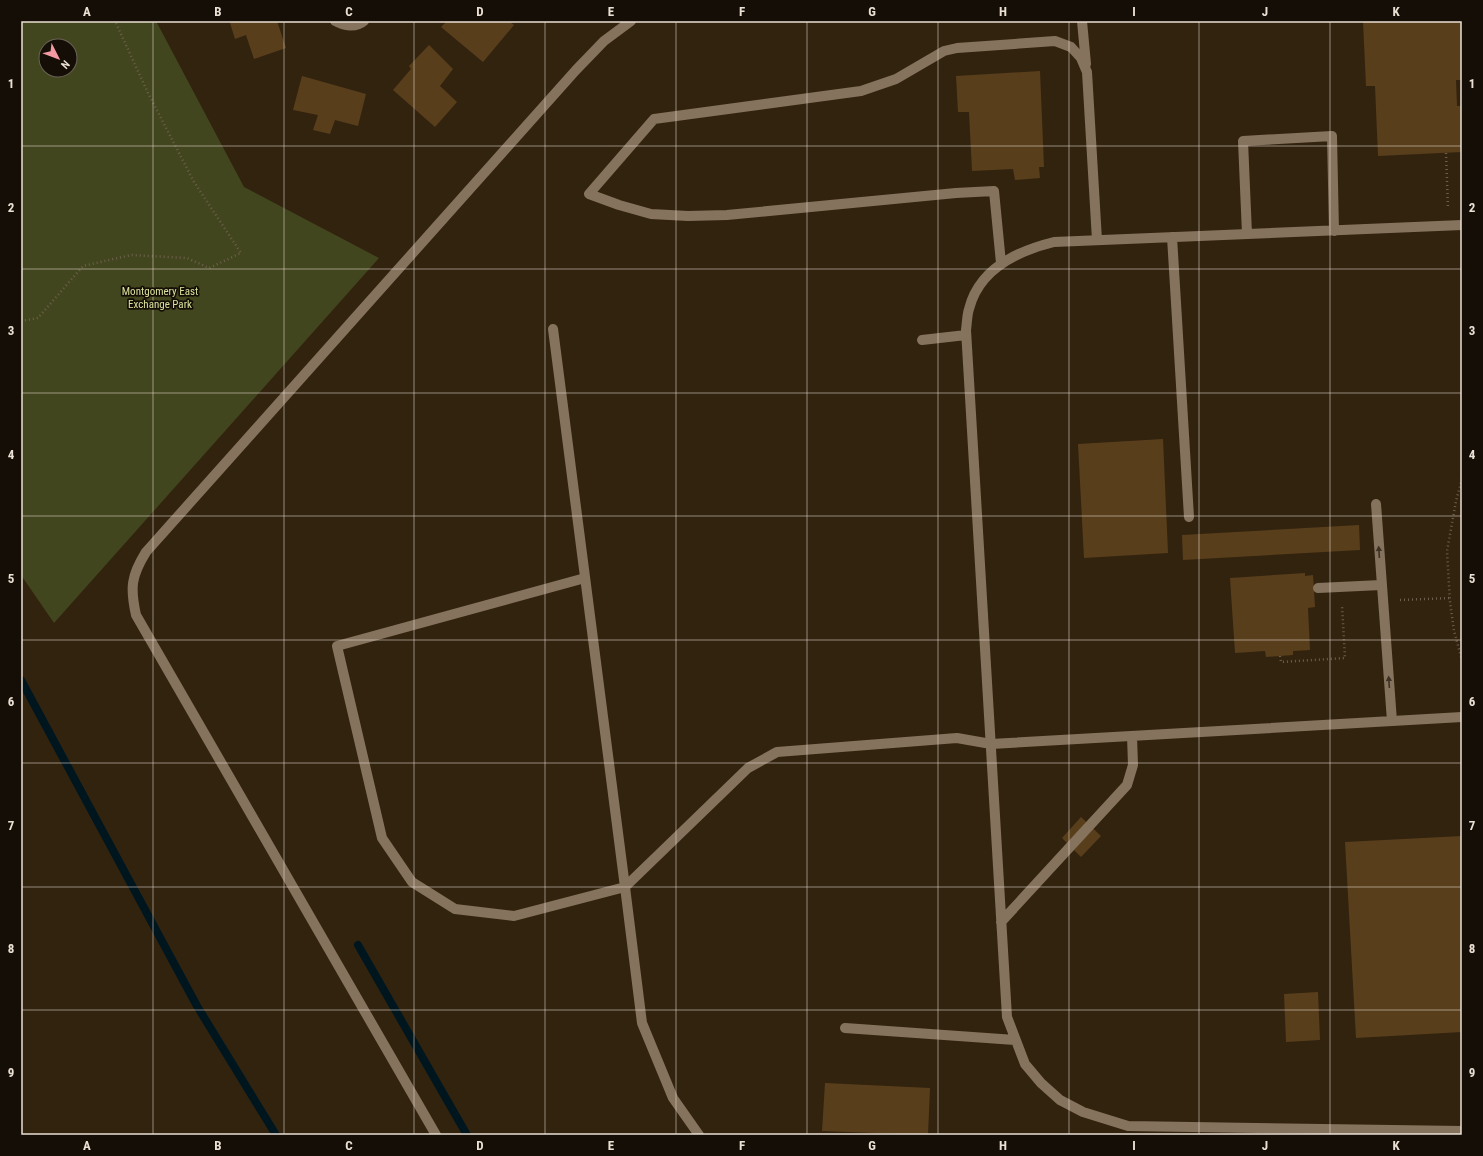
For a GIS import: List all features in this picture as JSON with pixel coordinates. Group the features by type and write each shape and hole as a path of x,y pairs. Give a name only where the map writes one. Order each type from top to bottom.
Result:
{"street":[{"path":"335,21 348,26 362,23 364,21"},
{"path":"436,1135 136,615 132,582 137,565 151,546 576,70 604,41 631,21"},
{"path":"1082,21 1087,72 1097,240"},
{"path":"1001,263 994,191 956,193 727,215 688,216 651,214 619,205 589,194 654,119 861,91 896,79 944,51 958,48 1055,41 1071,47 1081,58 1087,72"},
{"path":"1247,234 1243,141 1332,136 1334,231"},
{"path":"1462,225 1054,242 1036,246 1001,263 987,275 977,289 969,308 966,335 1007,1017 1025,1064 1041,1083 1060,1100 1083,1112 1128,1126 1462,1131"},
{"path":"1172,237 1189,517"},
{"path":"554,329 642,1023 673,1098 699,1135"},
{"path":"922,340 966,335"},
{"path":"1376,504 1392,721"},
{"path":"585,578 336,646 382,838 412,882 455,909 514,916 625,887 748,768 777,752 957,738 991,744 1462,717"},
{"path":"1318,588 1382,585"},
{"path":"1001,922 1127,785 1133,765 1132,736"},
{"path":"845,1028 1015,1040"}],"path":[{"path":"21,321 38,318 83,266 131,255 188,258 210,268 241,253 194,182 148,93 115,21"},
{"path":"1446,153 1448,226"},
{"path":"1462,480 1453,514 1447,551 1454,631 1462,660"},
{"path":"1280,656 1281,662 1345,658 1341,587"},
{"path":"1382,601 1450,598"}],"green space":[{"name":"Montgomery East Exchange Park","path":"21,21 156,21 244,187 379,258 54,623 21,575"}],"building":[{"path":"235,21 277,21 286,48 254,59 246,35 235,39 230,23"},
{"path":"447,21 509,21 514,25 483,62 441,27"},
{"path":"1363,21 1462,21 1462,80 1456,80 1457,106 1462,106 1462,152 1378,156 1375,86 1366,86"},
{"path":"429,45 453,69 440,86 457,102 435,127 393,90 411,69 409,66"},
{"path":"1040,71 1044,167 1039,167 1040,178 1015,180 1013,169 972,171 969,112 958,112 956,76"},
{"path":"302,76 366,94 358,126 335,120 330,134 313,130 318,115 293,110"},
{"path":"1163,439 1168,553 1084,558 1078,444"},
{"path":"1359,525 1360,550 1183,560 1182,535"},
{"path":"1305,573 1305,576 1313,575 1315,607 1308,608 1310,650 1293,651 1293,655 1266,657 1265,651 1235,653 1230,578"},
{"path":"1081,817 1101,836 1081,857 1062,838"},
{"path":"1462,836 1462,1032 1356,1038 1345,842"},
{"path":"1318,992 1320,1040 1286,1042 1284,994"},
{"path":"825,1083 930,1088 928,1135 822,1131"}],"waterway":[{"path":"21,680 197,1006 276,1135"},
{"path":"358,945 467,1135"}]}
